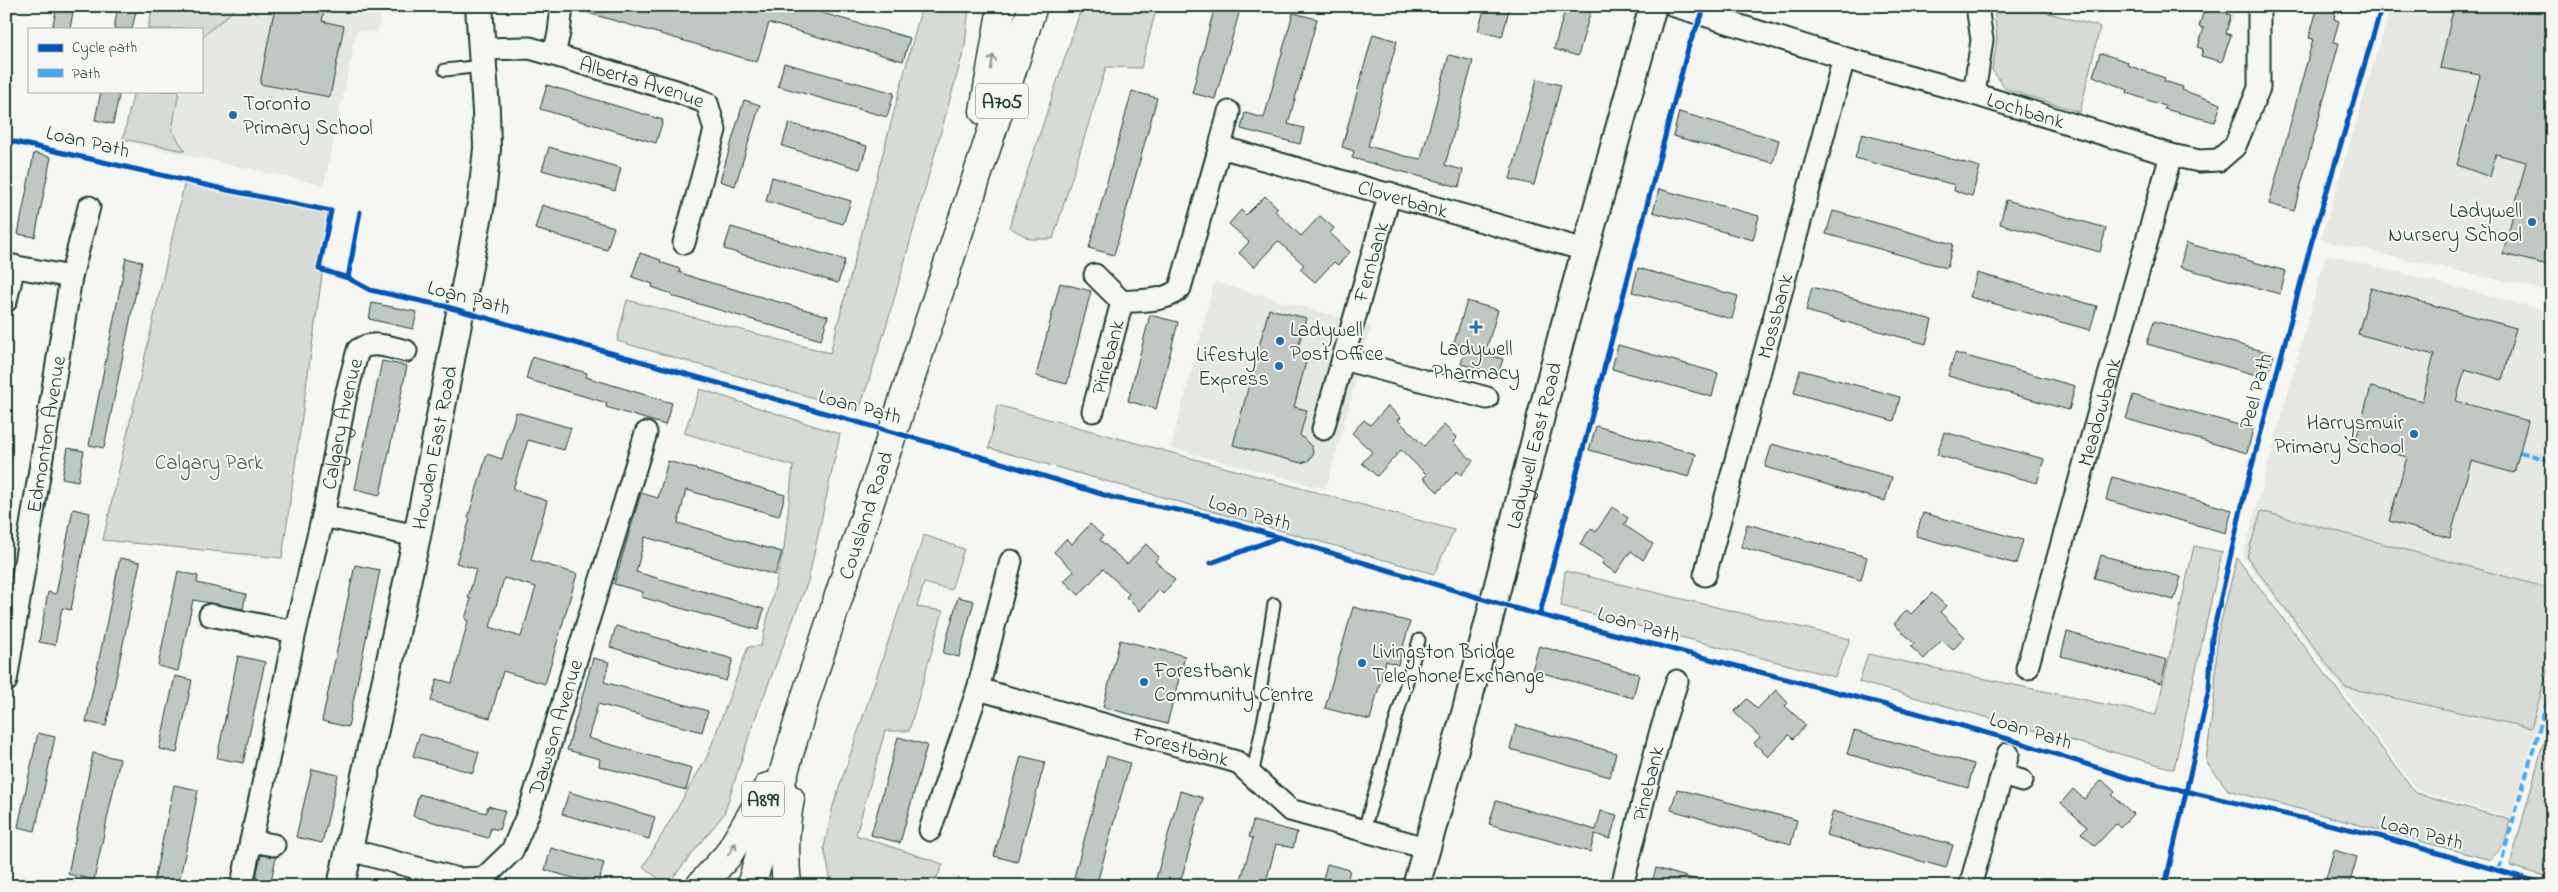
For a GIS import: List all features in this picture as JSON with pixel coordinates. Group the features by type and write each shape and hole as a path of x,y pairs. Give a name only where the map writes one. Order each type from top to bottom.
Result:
{"main road":[{"path":"970,196 1002,6"},
{"name":"Cousland Road","path":"751,886 805,699 1033,6"},
{"name":"A899","path":"700,886 728,855 764,797 805,699"},
{"name":"A899","path":"787,886 786,817 795,775 805,699"}],"street":[{"name":"Howden East Road","path":"341,886 418,536 481,204 487,149 479,6"},
{"name":"Alberta Avenue","path":"554,54 560,33 562,6"},
{"name":"Ladywell East Road","path":"1416,886 1466,710 1585,250 1653,6"},
{"name":"Lochbank","path":"1675,6 1844,58 1974,94 2172,155 2200,161 2218,160 2235,146 2259,88 2259,6"},
{"path":"1974,94 1982,40 1977,6"},
{"name":"Alberta Avenue","path":"482,58 530,48 707,103 715,130 684,243"},
{"name":"Mossbank","path":"1705,575 1844,58"},
{"path":"1219,150 1229,112"},
{"name":"Cloverbank","path":"1219,150 1231,150 1390,193 1585,250"},
{"name":"Piriebank","path":"1122,302 1175,294 1184,280 1219,150"},
{"name":"Meadowbank","path":"2027,668 2172,155"},
{"name":"Fernbank","path":"1323,429 1390,193"},
{"name":"Edmonton Avenue","path":"6,681 71,277 89,207"},
{"path":"6,301 10,266 71,277"},
{"name":"Piriebank","path":"1095,276 1122,302"},
{"name":"Piriebank","path":"1093,412 1122,302"},
{"name":"Calgary Avenue","path":"242,884 295,632 323,516 345,399 358,350 365,346 378,344 406,351"},
{"path":"1343,359 1487,398"},
{"name":"Dawson Avenue","path":"350,850 458,879 484,878 512,851 530,809 646,433"},
{"name":"Calgary Avenue","path":"323,516 418,536"},
{"path":"930,830 978,689 1010,561"},
{"path":"210,616 295,632"},
{"name":"Pinebank","path":"1622,886 1660,734 1677,681"},
{"name":"Forestbank","path":"978,689 1237,762 1290,810 1426,848"},
{"path":"1970,886 2012,778 2008,754"},
{"path":"251,840 274,845"}],"lane":[{"path":"445,70 482,58"},
{"path":"1252,776 1269,694 1260,692 1274,604"},
{"path":"1364,830 1419,640"}],"shaded area":[{"name":"Toronto Primary School","path":"151,6 383,6 377,34 357,30 324,185 123,141 133,92 202,92 202,28 146,28"},
{"path":"2391,6 2552,6 2552,292 2321,240"},
{"name":"Harrysmuir Primary School","path":"2326,254 2552,312 2552,670 2511,818 2417,790 2243,556"},
{"path":"1214,282 1371,326 1326,489 1171,448"}],"green space":[{"path":"153,6 234,6 233,11 202,37 202,28 148,28"},
{"path":"922,6 969,6 965,46 887,324 859,411 617,341 627,300 830,353"},
{"path":"1082,6 1157,6 1141,68 1106,67 1053,239 1030,239 1009,227"},
{"path":"1994,6 2022,6 2100,27 2080,112 2006,89 1992,70 1997,39"},
{"path":"134,92 179,92 172,130 185,151 123,139"},
{"name":"Calgary Park","path":"185,181 331,211 282,558 103,540"},
{"path":"700,389 840,434 808,581 753,724 724,814 667,885 643,867 707,757 748,647 761,646 784,548 793,466 684,433"},
{"path":"997,405 1454,530 1434,574 989,448"},
{"path":"2261,511 2552,589 2552,655 2531,728 2344,687 2247,557"},
{"path":"924,535 964,549 951,590 924,583 917,607 943,611 909,731 885,731 856,835 943,864 933,886 832,886 824,848 833,806"},
{"path":"2194,546 2222,552 2174,769 1859,682 1868,654 2156,715"},
{"path":"2237,558 2416,793 2510,820 2505,842 2491,860 2228,790 2206,761 2215,691 2217,637"},
{"path":"1565,571 1850,639 1835,677 1561,606"},
{"path":"2552,711 2552,878 2510,866"}],"building":[{"path":"57,6 74,6 70,28 52,28"},
{"path":"118,6 137,6 132,28 114,28"},
{"path":"275,6 325,6 322,21 344,26 330,97 260,84"},
{"path":"578,6 798,6 910,38 903,61 769,23 757,62 578,10"},
{"path":"1215,6 1241,6 1215,99 1192,93"},
{"path":"1485,6 1510,6 1502,37 1478,31"},
{"path":"1566,6 1592,6 1578,56 1554,49"},
{"path":"2205,6 2229,6 2227,14 2231,15 2226,33 2231,35 2222,62 2201,56 2203,49 2198,47 2204,28 2199,27"},
{"path":"2318,6 2337,6 2334,19 2339,21 2333,42 2339,43 2294,211 2269,204 2313,39 2309,38"},
{"path":"2454,6 2552,6 2552,252 2548,265 2503,254 2526,162 2496,154 2490,177 2457,165 2480,75 2440,68"},
{"path":"1293,13 1317,19 1288,124 1304,128 1300,144 1241,129 1245,113 1264,118"},
{"path":"1373,34 1397,41 1368,146 1405,156 1421,159 1449,55 1473,61 1445,165 1463,170 1459,187 1352,158 1354,151 1342,147"},
{"path":"2100,53 2128,62 2127,65 2165,78 2164,81 2183,87 2182,90 2221,104 2215,122 2164,109 2165,106 2127,93 2128,90 2093,76"},
{"path":"784,63 894,93 887,117 778,86"},
{"path":"1537,79 1561,85 1534,185 1510,179"},
{"path":"547,85 663,120 656,143 540,109"},
{"path":"1132,91 1157,98 1114,255 1089,248"},
{"path":"101,92 120,92 113,124 95,120"},
{"path":"744,100 760,105 735,186 720,181"},
{"path":"1679,112 1779,140 1773,163 1673,136"},
{"path":"789,123 867,146 860,169 782,146"},
{"path":"1862,134 1980,167 1972,196 1954,191 1955,185 1855,158"},
{"path":"549,147 621,168 615,191 542,170"},
{"path":"34,153 51,157 35,237 18,234"},
{"path":"772,177 851,201 843,224 766,201"},
{"path":"1659,189 1759,216 1753,240 1653,212"},
{"path":"1265,196 1278,208 1275,211 1301,236 1320,216 1334,228 1330,233 1350,252 1338,265 1334,262 1315,282 1300,269 1304,265 1278,241 1254,267 1239,253 1249,242 1229,224 1241,210 1246,215"},
{"path":"2006,200 2106,228 2100,252 2000,224"},
{"path":"542,205 614,227 607,250 535,229"},
{"path":"1833,211 1953,244 1947,268 1826,234"},
{"path":"731,227 845,260 838,283 724,249"},
{"path":"2186,243 2286,271 2280,294 2180,267"},
{"path":"640,253 661,260 660,262 680,269 679,272 698,279 828,316 821,340 672,296 672,294 652,287 653,284 632,277"},
{"path":"126,258 142,262 104,448 89,445"},
{"path":"1638,268 1738,296 1732,319 1632,292"},
{"path":"1977,273 2097,306 2090,330 1970,297"},
{"path":"1060,283 1091,291 1067,384 1036,376"},
{"path":"1812,287 1932,320 1926,344 1806,311"},
{"path":"2371,288 2516,328 2502,380 2465,369 2456,401 2528,421 2514,473 2471,461 2450,538 2389,521 2407,457 2355,443 2371,387 2422,401 2434,355 2358,334"},
{"name":"Ladywell Pharmacy","path":"1467,301 1498,310 1485,354 1503,359 1498,374 1461,364 1466,347 1454,343"},
{"path":"372,303 417,312 413,329 369,319"},
{"path":"1269,309 1306,318 1296,355 1307,358 1294,407 1307,410 1300,435 1312,447 1313,455 1308,461 1301,463 1233,445"},
{"path":"1150,315 1178,322 1156,409 1128,401"},
{"path":"2154,321 2274,354 2267,378 2147,344"},
{"path":"1618,345 1718,373 1712,397 1612,369"},
{"path":"1955,353 2075,386 2069,410 1948,376"},
{"path":"532,357 587,373 586,377 672,403 665,425 606,407 607,403 526,379"},
{"path":"382,361 407,366 380,495 355,489"},
{"path":"1800,370 1900,397 1894,421 1794,393"},
{"path":"2133,395 2253,429 2247,453 2126,419"},
{"path":"1388,406 1401,418 1398,420 1424,446 1444,425 1457,438 1453,442 1473,461 1461,475 1457,471 1438,492 1423,478 1427,475 1401,450 1377,476 1362,463 1372,452 1352,433 1364,420 1370,425"},
{"path":"516,412 571,428 564,450 528,440 513,489 547,501 531,560 577,574 545,684 503,671 490,718 431,701 437,679 452,683 468,621 465,619 471,599 468,598 476,569 456,563 470,519 468,518 487,454 502,459","holes":["504,578 536,587 521,637 490,627"]},
{"path":"1596,426 1696,454 1689,477 1589,450"},
{"path":"1944,432 2044,459 2037,483 1937,455"},
{"path":"1772,444 1892,477 1885,501 1765,467"},
{"path":"68,448 84,451 78,481 62,478"},
{"path":"668,461 785,495 779,516 686,490 678,523 782,552 775,575 645,537 636,572 764,609 758,630 641,597 643,592 614,584 641,493 658,498"},
{"path":"2112,477 2232,510 2226,533 2106,500"},
{"path":"1612,507 1628,518 1624,525 1653,544 1643,560 1631,551 1616,573 1602,564 1604,560 1580,544 1591,528 1596,532"},
{"path":"73,509 90,513 71,610 62,608 55,645 39,642 48,592 56,594"},
{"path":"1923,513 2023,540 2016,564 1916,536"},
{"path":"1090,524 1103,536 1100,540 1127,564 1146,544 1159,557 1155,561 1175,580 1163,594 1159,590 1140,611 1126,597 1129,593 1103,569 1079,595 1064,581 1074,571 1054,552 1066,539 1072,544"},
{"path":"1747,524 1867,557 1861,580 1741,547"},
{"path":"2101,555 2181,577 2174,600 2094,578"},
{"path":"120,558 140,562 106,726 86,722"},
{"path":"355,565 380,570 348,727 322,721"},
{"path":"178,571 198,576 197,583 246,594 243,609 193,600 178,671 158,666"},
{"path":"1932,593 1946,606 1940,612 1965,637 1953,650 1942,640 1924,659 1911,647 1914,643 1894,624 1907,610 1911,614"},
{"path":"958,597 974,601 959,657 943,653"},
{"name":"Livingston Bridge Telephone Exchange","path":"1353,607 1410,622 1398,665 1386,661 1370,720 1325,708"},
{"path":"616,626 733,659 726,681 610,647"},
{"path":"2067,632 2167,660 2161,683 2061,656"},
{"name":"Forestbank Community Centre","path":"1120,640 1185,656 1167,724 1103,707"},
{"path":"1539,646 1639,674 1633,698 1532,670"},
{"path":"238,656 265,662 243,763 217,758"},
{"path":"593,658 609,662 604,682 708,711 702,732 598,704 588,738 692,768 686,790 599,766 600,759 567,750"},
{"path":"175,676 192,680 177,753 159,749"},
{"path":"1776,690 1788,703 1785,706 1806,725 1793,739 1789,735 1768,757 1754,743 1760,737 1734,712 1747,699 1757,709"},
{"path":"1516,725 1616,753 1610,777 1510,749"},
{"path":"1854,731 1974,764 1968,788 1847,754"},
{"path":"38,733 55,737 35,831 18,827"},
{"path":"420,734 479,752 473,773 413,756"},
{"path":"898,737 927,745 900,843 871,835"},
{"path":"93,753 120,759 94,880 68,874"},
{"path":"1021,756 1045,762 1017,862 994,856"},
{"path":"1107,756 1130,763 1097,883 1074,877"},
{"path":"312,769 338,775 322,843 296,837"},
{"path":"2102,780 2115,792 2112,795 2133,814 2120,828 2116,824 2095,846 2081,833 2087,827 2061,803 2073,789 2084,799"},
{"path":"174,785 198,790 192,822 178,886 153,886"},
{"path":"1677,789 1797,820 1791,844 1671,810"},
{"path":"1180,791 1203,798 1183,873 1179,886 1154,886"},
{"path":"569,792 655,817 649,839 562,814"},
{"path":"419,794 486,813 488,806 505,811 499,830 491,828 488,838 413,816"},
{"path":"1496,801 1596,830 1601,811 1617,815 1610,839 1595,834 1590,852 1489,824"},
{"path":"1833,811 1953,845 1946,868 1826,835"},
{"path":"1253,821 1297,832 1293,848 1276,844 1265,886 1239,886 1253,838 1249,837"},
{"path":"551,848 604,863 598,885 545,870"},
{"path":"2334,850 2357,857 2349,886 2324,886"},
{"path":"261,855 276,857 270,886 254,886"},
{"path":"1327,864 1350,870 1346,886 1321,886"},
{"path":"1656,868 1700,881 1699,886 1651,886"}],"marked path":[{"path":"2520,452 2552,461"},
{"path":"2499,870 2552,684"}],"cycle path":[{"path":"1540,613 1689,45 1702,15 1703,6"},
{"name":"Peel Path","path":"2165,886 2209,689 2212,637 2245,492 2311,244 2382,6"},
{"name":"Loan Path","path":"6,140 232,191 331,211 319,269 348,278 370,290 444,306 992,460 1114,498 1209,516 1510,607 1913,712 2012,740 2129,778 2379,836 2552,886"},
{"path":"348,278 360,212"},
{"name":"Loan Path","path":"1211,563 1280,537"}],"place":[{"name":"Toronto Primary School","path":"233,115"},
{"name":"Ladywell Nursery School","path":"2532,222"},
{"name":"Ladywell Pharmacy","path":"1476,327"},
{"name":"Ladywell Post Office","path":"1280,341"},
{"name":"Lifestyle Express","path":"1279,366"},
{"name":"Harrysmuir Primary School","path":"2414,434"},
{"name":"Livingston Bridge Telephone Exchange","path":"1362,663"},
{"name":"Forestbank Community Centre","path":"1144,682"}]}
